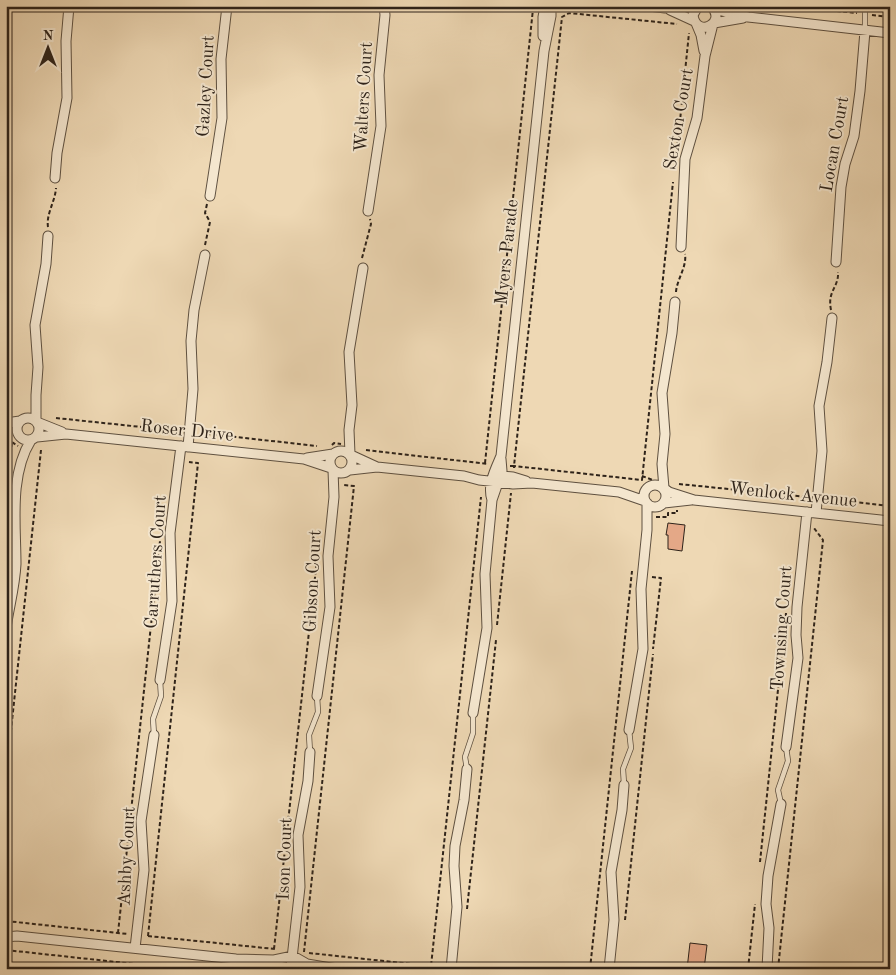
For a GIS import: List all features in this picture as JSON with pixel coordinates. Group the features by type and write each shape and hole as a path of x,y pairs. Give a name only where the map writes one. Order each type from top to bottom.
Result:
{"street":[{"path":"55,178 57,153 67,98 66,41 69,6"},
{"name":"Gazley Court","path":"210,196 222,118 221,59 227,6"},
{"name":"Myers Parade","path":"544,51 543,17 545,6"},
{"name":"Myers Parade","path":"474,713 487,628 485,574 492,496 500,462 544,51 551,16 551,6"},
{"path":"649,6 665,8 697,6"},
{"path":"695,22 694,11 697,6"},
{"path":"712,7 748,17 890,33"},
{"name":"Sexton Court","path":"681,247 685,159 699,105 705,56 716,14 712,7"},
{"path":"665,8 685,16 702,27 713,23 748,17"},
{"name":"Walters Court","path":"368,211 381,126 379,75 386,9"},
{"name":"Sexton Court","path":"695,22 701,35 705,56"},
{"name":"Locan Court","path":"836,262 841,187 845,164 854,136 860,91 864,31"},
{"path":"6,628 14,587 16,563 14,535 16,492 21,464 29,443 39,428 37,422 38,367 35,325 46,264 48,236"},
{"name":"Carruthers Court","path":"160,680 172,601 170,533 193,389 191,341 194,310 205,255"},
{"path":"348,472 353,464 350,455 349,430 352,405 350,352 362,268"},
{"path":"647,530 667,498 664,488 662,464 665,434 662,393 675,302"},
{"name":"Townsing Court","path":"786,747 798,658 797,608 806,527 817,498 822,451 819,406 832,318"},
{"path":"29,443 7,428 30,412 36,395"},
{"path":"18,436 16,429 21,420 30,418 37,422"},
{"name":"Roser Drive","path":"37,422 66,434"},
{"path":"349,430 330,462 332,469 338,474 377,467 619,492 646,502 652,507 662,505"},
{"name":"Roser Drive","path":"29,443 48,436 66,434 304,459 332,469"},
{"path":"335,453 343,451 377,467"},
{"name":"Roser Drive","path":"304,459 335,453"},
{"path":"629,730 643,649 642,575 647,530 644,493 655,481 662,464"},
{"name":"Gibson Court","path":"317,696 329,619 328,556 334,497 332,469"},
{"name":"Gibson Court","path":"334,497 348,472"},
{"path":"619,492 657,485 664,488"},
{"name":"Wenlock Avenue","path":"664,488 669,492 694,500 890,521"},
{"name":"Wenlock Avenue","path":"662,505 694,500"},
{"name":"Ashby Court","path":"135,948 144,870 141,821 154,735"},
{"name":"Ison Court","path":"290,968 293,956 300,887 298,835 308,781 310,752"},
{"path":"451,968 457,907 455,851 464,800 467,769"},
{"path":"609,969 614,920 611,872 624,785"},
{"path":"767,969 769,928 766,904 768,876 781,804"},
{"path":"6,933 17,936 236,959 274,960 293,956 307,964 337,969"},
{"path":"6,937 17,936"},
{"path":"236,959 275,969"}],"lane":[{"path":"864,31 865,6"},
{"path":"154,735 152,724 154,712 161,696 160,680"},
{"path":"310,752 309,735 318,712 317,696"},
{"path":"467,769 465,757 473,733 474,713"},
{"path":"624,785 623,769 631,748 629,730"},
{"path":"781,804 778,790 788,761 786,747"}],"path":[{"path":"485,463 533,9 504,6"},
{"path":"785,6 890,17"},
{"path":"514,466 562,17 569,13 684,25 685,16"},
{"path":"677,150 689,32"},
{"path":"48,236 47,223 55,198 55,178"},
{"path":"363,450 485,463 500,462 514,466 642,480 674,180"},
{"path":"205,255 205,240 210,222 206,213 210,196"},
{"path":"362,268 362,257 371,224 368,211"},
{"path":"675,302 676,283 684,268 686,256 681,247"},
{"path":"832,318 830,296 839,279 836,262"},
{"path":"7,428 7,439 29,443 41,450"},
{"path":"6,777 41,450 48,436"},
{"path":"679,484 890,506"},
{"path":"431,966 481,492 492,496 511,496 467,910"},
{"path":"778,969 823,540 814,527 806,527"},
{"path":"590,969 633,563"},
{"path":"624,920 661,578 642,575"},
{"path":"759,870 787,605"},
{"path":"748,969 756,900"},
{"path":"6,921 118,933"},
{"path":"6,950 181,969"},
{"path":"304,953 451,968"}],"building":[{"path":"668,523 685,525 682,551 668,549 668,535 666,535"},
{"path":"690,943 707,945 704,969 687,969"}]}
